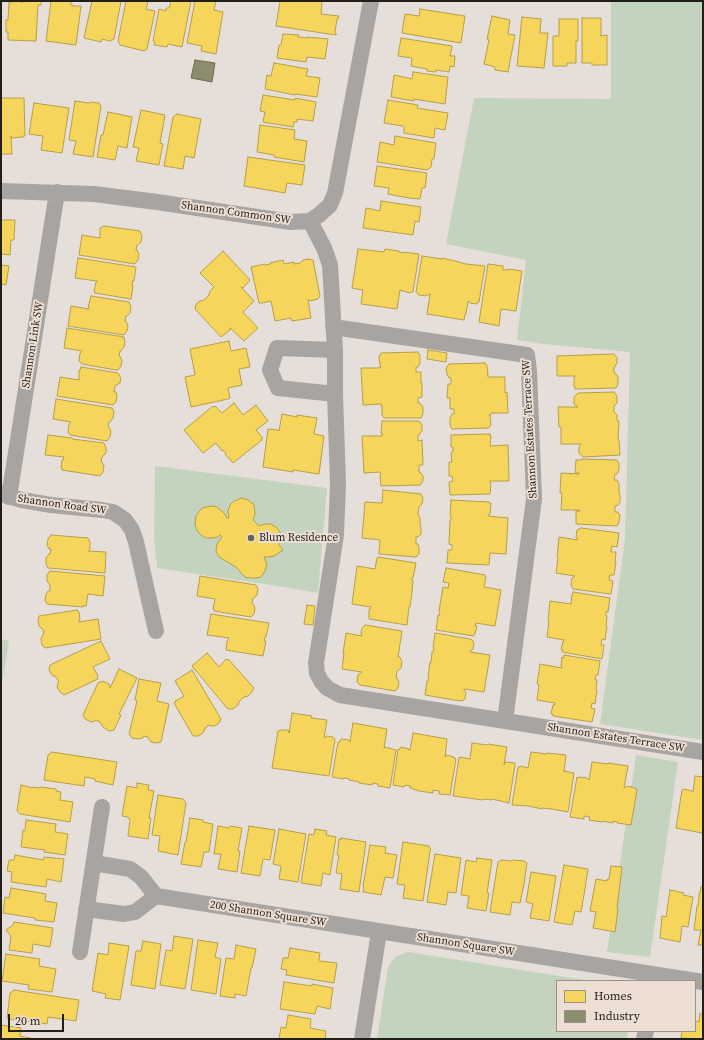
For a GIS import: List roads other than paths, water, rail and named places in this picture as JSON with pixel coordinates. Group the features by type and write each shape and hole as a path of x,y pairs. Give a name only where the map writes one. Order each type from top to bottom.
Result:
{"street":[{"path":"310,221 330,205 335,193 372,1"},
{"name":"Shannon Common SW","path":"1,191 57,192 130,198 291,222 310,221"},
{"name":"Shannon Link SW","path":"5,496 57,192"},
{"name":"Shannon Estates Terrace SW","path":"310,221 324,248 330,266 335,350 338,483 337,521 334,550 316,663 317,673 327,688 340,695 703,752"},
{"name":"Shannon Estates Terrace SW","path":"333,327 527,355 534,499 505,721"},
{"path":"335,350 277,348 270,370 278,388 335,394"},
{"name":"Shannon Road SW","path":"5,496 51,505 113,512 125,520 132,530 136,542 156,631"},
{"path":"80,952 102,807"},
{"path":"86,909 124,914 135,912 156,896 141,877 130,869 94,863"},
{"name":"200 Shannon Square SW","path":"156,896 379,932"},
{"path":"362,1039 379,932"},
{"name":"Shannon Square SW","path":"379,932 654,978 678,980"}],"place":[{"name":"Blum Residence","path":"251,538"}]}
